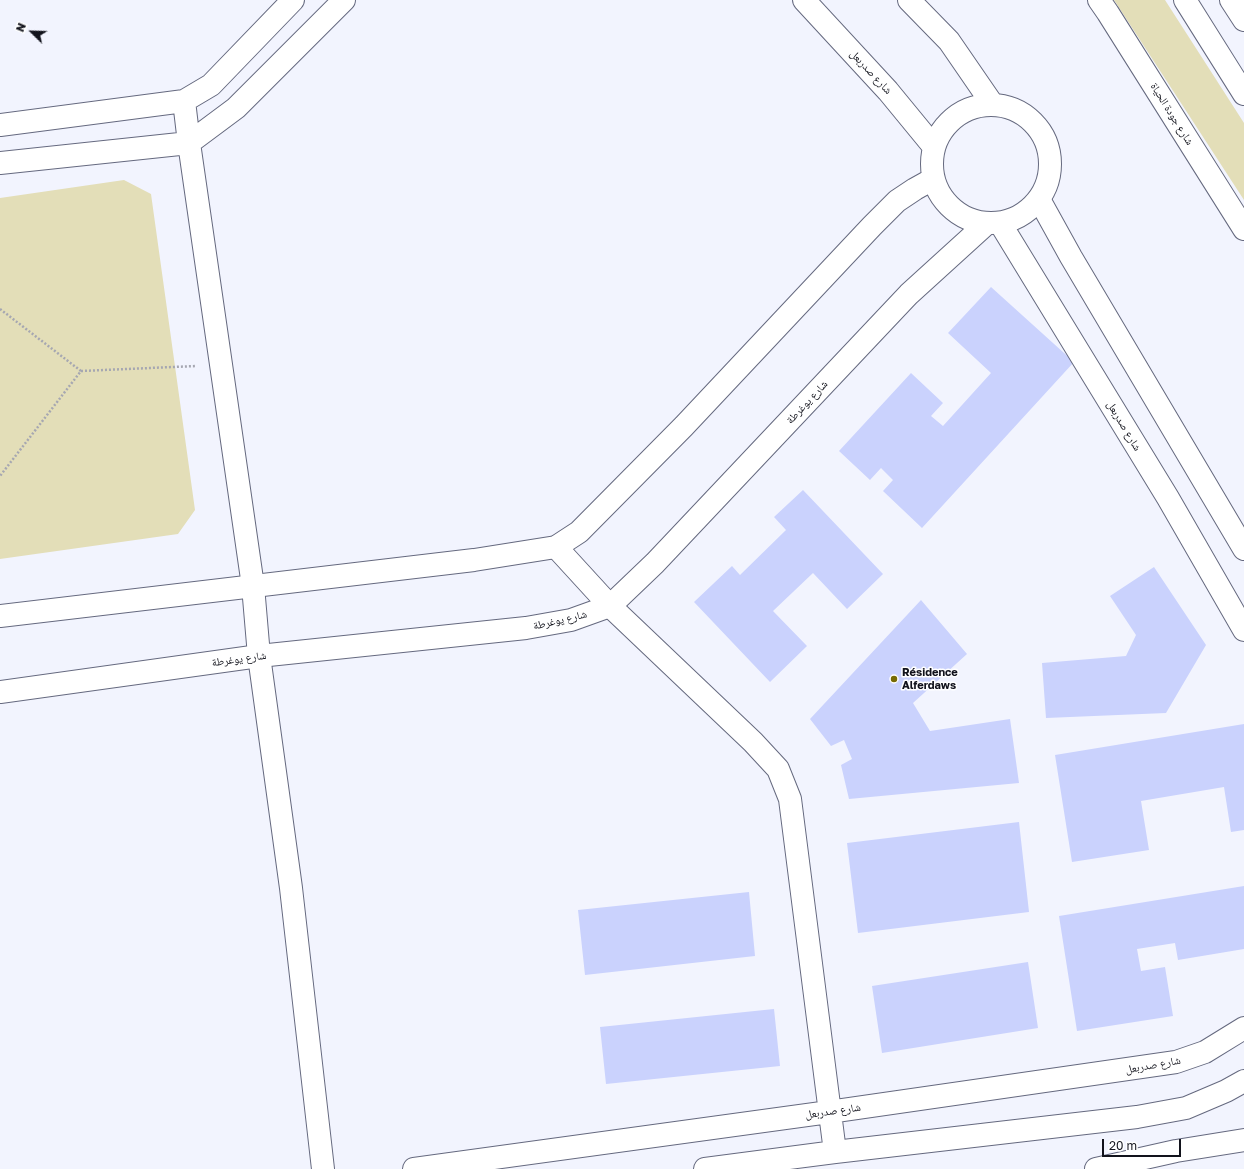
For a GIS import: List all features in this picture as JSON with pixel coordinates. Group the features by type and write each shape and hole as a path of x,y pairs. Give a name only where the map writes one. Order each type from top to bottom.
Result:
{"main road":[{"path":"0,124 184,101 211,85 293,0"},
{"path":"0,163 189,143 236,108 344,0"},
{"name":"شارع صدربعل","path":"804,0 888,91 934,147"},
{"path":"909,0 949,41 993,105"},
{"name":"شارع جودة الحياة","path":"1099,0 1244,229"},
{"path":"1185,0 1244,94"},
{"path":"1231,0 1244,20"},
{"path":"184,101 253,586 259,656 291,888 323,1169"},
{"path":"986,104 993,105 1006,106 1020,112 1032,120 1045,137 1050,156 1050,175 1040,201 1014,219 993,224 973,221 959,214 946,204 938,192 933,179 932,162 936,141 945,126 959,113 972,107 986,104"},
{"path":"0,616 474,560 556,547 579,532 640,471 897,201 933,179"},
{"path":"1040,201 1244,549"},
{"name":"شارع صدربعل","path":"993,224 1168,498 1244,630"},
{"name":"شارع يوغرطة","path":"0,692 259,656 526,628 571,620 610,606 655,563 909,294 993,224"},
{"path":"556,547 610,606 753,742 778,769 790,799 835,1152"},
{"name":"شارع صدربعل","path":"414,1169 829,1112 1176,1062 1206,1052 1244,1028"},
{"path":"705,1169 835,1152 1137,1117 1186,1108 1226,1091 1244,1081"},
{"path":"1096,1169 1176,1151 1244,1140"}],"path":[{"path":"0,309 81,371 221,365"},
{"path":"0,476 81,371"}],"shaded area":[{"path":"1114,0 1165,0 1244,123 1244,200"},
{"path":"124,180 151,194 195,510 178,534 0,559 0,198"}],"building":[{"path":"991,287 1074,362 922,528 883,491 893,480 881,468 870,480 839,451 911,373 943,403 931,416 943,426 991,373 948,333"},
{"path":"803,490 883,574 847,609 813,573 773,611 807,646 770,682 694,602 732,566 740,575 786,530 774,517"},
{"path":"1154,567 1206,645 1166,713 1046,718 1042,663 1126,656 1136,635 1110,596"},
{"name":"Résidence Alferdaws","path":"921,600 967,654 913,703 930,731 1010,719 1019,783 849,799 841,765 852,759 844,740 831,746 810,719"},
{"path":"1244,724 1244,830 1231,832 1224,787 1141,801 1149,850 1072,862 1055,755"},
{"path":"1019,822 1029,912 858,933 847,843"},
{"path":"1244,886 1244,949 1178,960 1175,943 1137,949 1141,971 1165,967 1173,1016 1077,1031 1059,916"},
{"path":"749,892 755,956 585,975 578,910"},
{"path":"1028,962 1038,1028 882,1053 872,986"},
{"path":"774,1009 780,1066 606,1084 600,1027"}],"place":[{"name":"Résidence Alferdaws","path":"894,679"}]}
